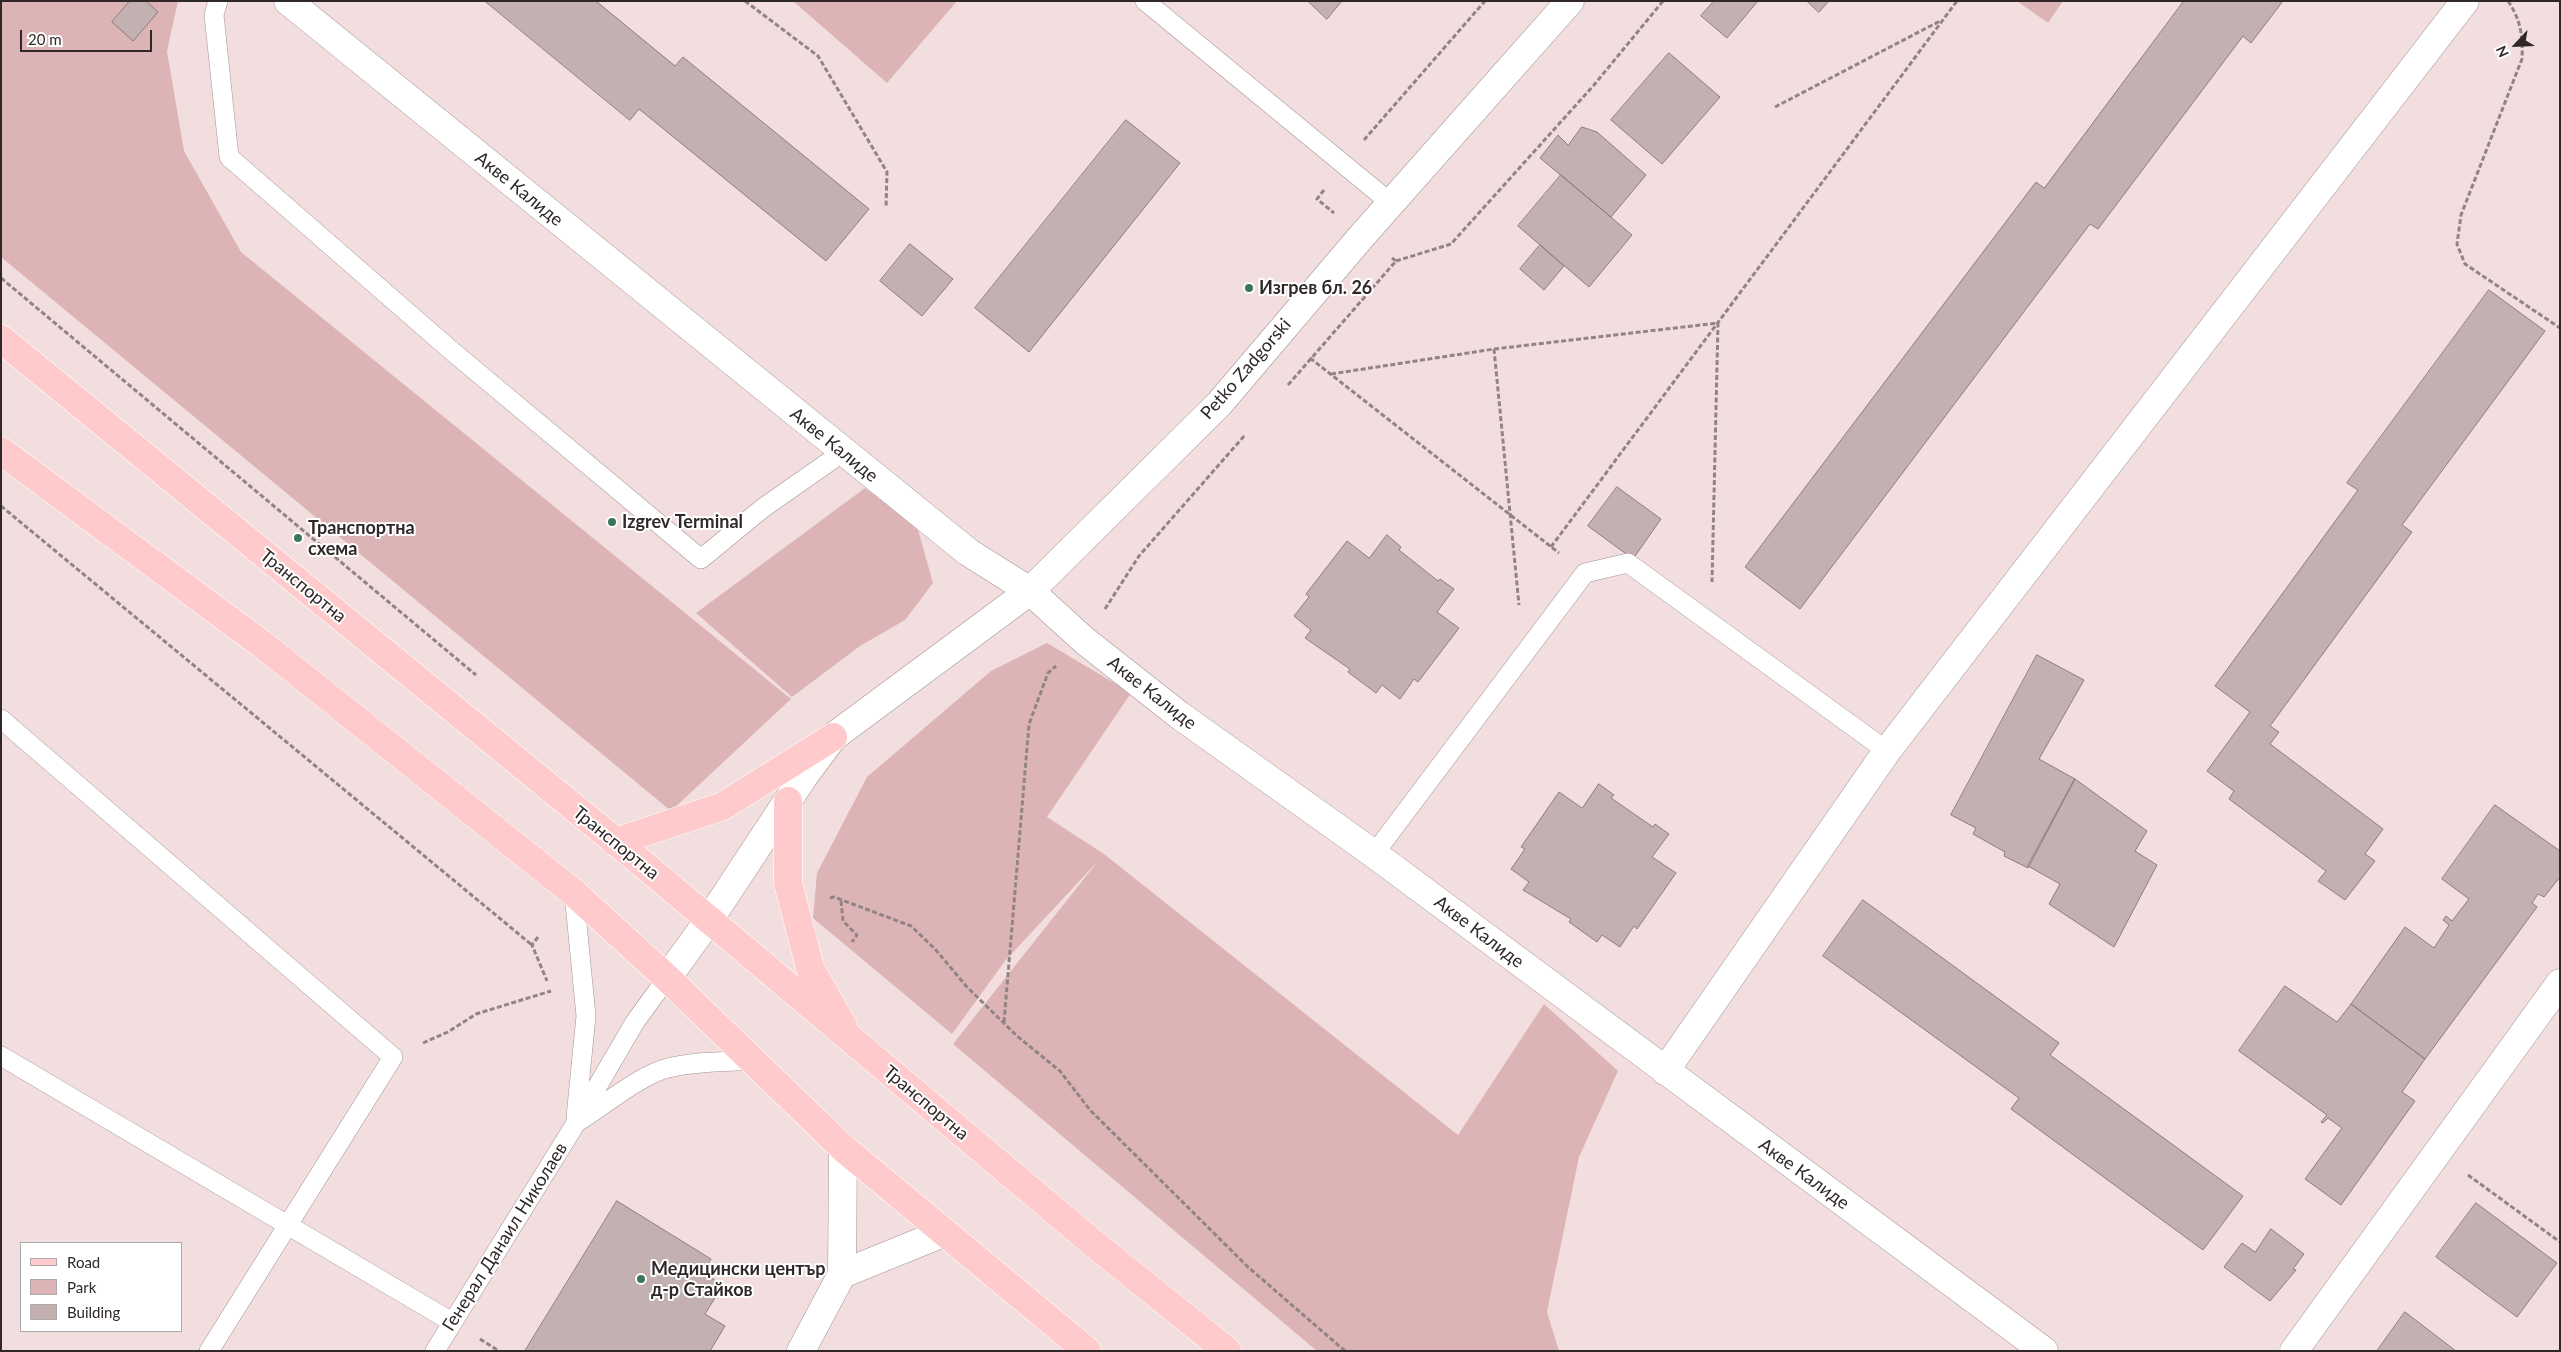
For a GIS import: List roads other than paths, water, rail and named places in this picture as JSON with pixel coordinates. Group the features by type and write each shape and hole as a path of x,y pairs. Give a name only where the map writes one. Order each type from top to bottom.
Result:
{"main road":[{"name":"Транспортна","path":"1,339 615,842 1093,1243 1227,1351"},
{"path":"1,451 263,645 574,893 667,978 843,1148 1088,1351"},
{"path":"615,842 723,806 833,737"},
{"path":"788,801 788,883 810,968 851,1040"}],"street":[{"name":"Акве Калиде","path":"288,1 843,452 968,552 1030,591 1085,641 1179,716 1374,854 2044,1351"},
{"name":"Petko Zadgorski","path":"667,978 709,920 833,737 1030,591 1219,404 1361,237 1570,1"},
{"path":"1665,1070 1887,751 2465,1"},
{"path":"2294,1351 2560,983"},
{"path":"801,1351 842,1274 843,1148"},
{"path":"842,1274 943,1232"}],"lane":[{"path":"218,1 214,15 229,157 453,352 701,559 763,508 843,452"},
{"path":"1145,1 1392,204"},
{"path":"1374,854 1585,573 1628,563 1887,751"},
{"path":"1,719 393,1057 209,1351"},
{"path":"574,893 586,1016 576,1123"},
{"name":"Генерал Данаил Николаев","path":"435,1351 576,1123 635,1022 667,978"},
{"path":"1,1056 452,1322"},
{"path":"576,1123 651,1075 667,1068 699,1063 753,1060"}],"place":[{"name":"Изгрев бл. 26","path":"1249,288"},
{"name":"Izgrev Terminal","path":"612,522"},
{"name":"Транспортна схема","path":"298,538"},
{"name":"Медицински център д-р Стайков","path":"641,1279"}]}
